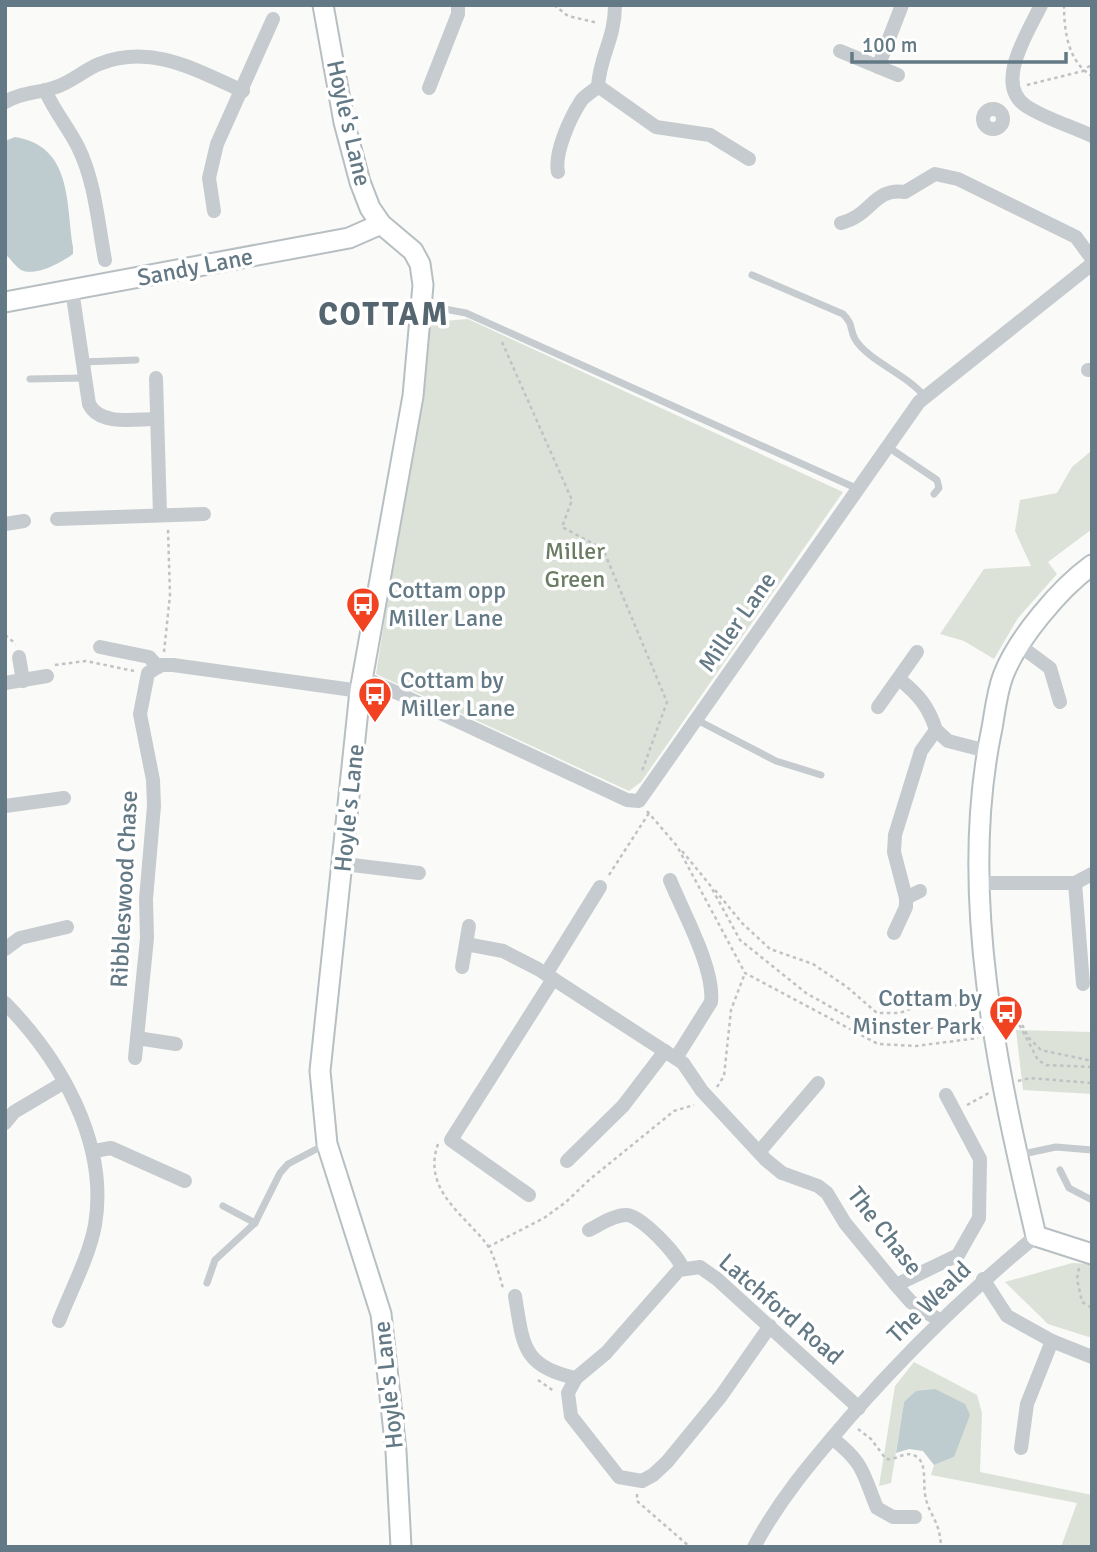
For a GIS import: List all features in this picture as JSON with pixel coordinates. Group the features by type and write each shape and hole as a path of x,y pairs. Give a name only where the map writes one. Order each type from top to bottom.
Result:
{"street":[{"name":"Hoyle's Lane","path":"323,5 344,122 360,182 370,208 381,224 413,251 420,264 423,305 413,396 362,684 320,1071 327,1144 381,1314 396,1451 401,1547"},
{"path":"429,88 458,14 458,5"},
{"path":"558,172 558,154 580,102 598,86 601,65 615,28 615,5"},
{"path":"878,67 902,5"},
{"path":"1041,5 1012,69 1018,95 1092,136"},
{"path":"214,211 209,178 217,144 274,19"},
{"path":"840,51 898,75"},
{"path":"5,103 21,93 57,88 98,65 136,56 172,60 243,91"},
{"path":"598,86 656,127 710,135 749,159"},
{"path":"45,90 54,111 79,148 94,203 105,260"},
{"path":"1002,115 1018,95"},
{"path":"841,223 856,220 882,195 894,190 905,192 934,174 958,179 1076,237 1092,261"},
{"name":"Sandy Lane","path":"5,302 349,238 381,224"},
{"name":"Miller Lane","path":"639,801 925,397 1092,261"},
{"path":"72,290 82,362 93,414 104,418 156,419"},
{"path":"156,378 156,419 164,515"},
{"path":"57,519 204,514"},
{"path":"5,524 24,522"},
{"path":"1086,1252 1036,1236 1017,1155 991,1006 978,883 979,818 987,751 1003,676 1019,645 1071,580 1092,565"},
{"path":"1019,645 1050,668 1060,702"},
{"path":"100,648 149,657 157,669 362,684 627,800 639,801"},
{"path":"878,707 917,652"},
{"path":"19,657 23,681"},
{"name":"Ribbleswood Chase","path":"135,1058 147,939 146,899 154,806 153,780 140,714 157,669"},
{"path":"5,683 47,677"},
{"path":"899,679 920,696 931,714 936,730 948,741 987,751"},
{"path":"894,933 906,907 894,852 895,835 921,751 936,730"},
{"path":"5,806 64,798"},
{"path":"344,864 419,873"},
{"path":"978,883 1075,883 1092,874"},
{"path":"567,1161 623,1107 670,1055 711,1002 712,994 706,969 670,880"},
{"path":"1075,883 1083,984"},
{"path":"529,1195 451,1140 550,977 600,887"},
{"path":"906,898 920,891"},
{"path":"462,967 469,926"},
{"path":"5,949 20,938 67,927"},
{"name":"The Chase","path":"466,944 503,951 550,977 670,1055 694,1075 710,1100 759,1152 782,1172 818,1186 827,1193 845,1223 896,1285 911,1302 939,1320"},
{"path":"5,1003 30,1030 63,1083 80,1114 93,1151 98,1196 95,1224 59,1321"},
{"path":"137,1038 176,1044"},
{"path":"5,1123 14,1112 63,1083"},
{"path":"759,1152 818,1083"},
{"path":"896,1285 958,1255 979,1218 981,1158 946,1095"},
{"path":"93,1151 111,1148 185,1181"},
{"path":"589,1230 621,1216 635,1218 675,1254 683,1269"},
{"name":"The Weald","path":"754,1547 782,1500 848,1420 939,1320 983,1279 1036,1236"},
{"name":"Latchford Road","path":"576,1378 606,1353 664,1285 683,1269 700,1267 770,1326 859,1408"},
{"path":"983,1279 1007,1316 1052,1341 1092,1357"},
{"path":"510,1295 527,1354 541,1366 576,1378 568,1397 571,1416 594,1442 613,1471 626,1480 636,1481 653,1475 667,1462 721,1396 770,1326"},
{"path":"1021,1448 1027,1404 1052,1341"},
{"path":"832,1438 856,1457 877,1508 884,1514 915,1517"}],"lane":[{"path":"752,275 843,314 852,323 854,338 872,355 913,382 925,397"},
{"path":"423,305 466,313 858,489"},
{"path":"82,362 136,360"},
{"path":"30,379 85,378"},
{"path":"888,447 937,480 939,488 934,494"},
{"path":"696,719 776,761 821,775"},
{"path":"207,1283 215,1260 255,1223 288,1164 327,1144"},
{"path":"1017,1155 1056,1147 1092,1150"},
{"path":"1060,1170 1069,1188 1092,1200"},
{"path":"223,1206 255,1223"}],"path":[{"path":"554,5 568,16 615,28"},
{"path":"1064,5 1067,38 1083,71 1092,76"},
{"path":"1018,95 1083,71 1092,65"},
{"path":"502,329 500,337 572,500 562,527 603,549 667,702 641,774"},
{"path":"58,663 86,661 157,669 170,595 164,515"},
{"path":"639,801 742,923 770,949 813,964 847,987 877,1013 900,1013 934,1000 958,1006 991,1006 1012,1011 1038,1060 1046,1065 1092,1067"},
{"path":"600,887 649,813"},
{"path":"677,846 745,973 878,1044 916,1046 981,1037"},
{"path":"710,885 740,940 806,993 852,1019 887,1027 936,1028 991,1006 1002,996 1010,999 1028,1037 1041,1050 1092,1061"},
{"path":"488,1247 544,1218 566,1202 674,1111 710,1100 724,1076 732,1010 745,973"},
{"path":"1016,1082 1030,1078 1092,1083"},
{"path":"955,1112 991,1092"},
{"path":"451,1140 439,1142 436,1150 438,1182 455,1213 488,1247 510,1295"},
{"path":"1086,1252 1077,1279 1082,1302 1092,1308"},
{"path":"533,1376 548,1389 568,1397"},
{"path":"848,1420 871,1439 889,1461 906,1454 916,1457 923,1465 925,1498 940,1527 941,1547"},
{"path":"636,1481 637,1501 690,1547"}],"green space":[{"name":"Miller Green","path":"468,319 843,492 641,782 629,791 376,674 431,322"},
{"path":"1090,452 1092,529 1048,562 1057,574 1018,618 994,659 964,641 940,634 984,569 1031,566 1015,531 1020,500 1057,493 1072,467"},
{"path":"1016,1030 1092,1032 1092,1094 1023,1090"},
{"path":"1072,1263 1092,1264 1092,1338 1048,1324 1005,1282"},
{"path":"914,1362 977,1395 982,1413 980,1472 1092,1495 1092,1547 1061,1547 1077,1503 931,1475 934,1465 954,1457 904,1402 891,1483 879,1486 895,1386"}],"shaded area":[{"path":"15,137 34,142 47,152 57,164 67,195 73,254 34,272 21,270 5,254 5,141"},
{"path":"935,1389 965,1404 970,1415 954,1457 934,1465 923,1451 909,1449 896,1453 904,1402 916,1391"}],"place":[{"name":"Cottam opp Miller Lane","path":"363,634"},
{"name":"Cottam by Miller Lane","path":"375,724"},
{"name":"Cottam by Minster Park","path":"1006,1042"}],"district":[{"name":"COTTAM","path":"384,314"}]}
